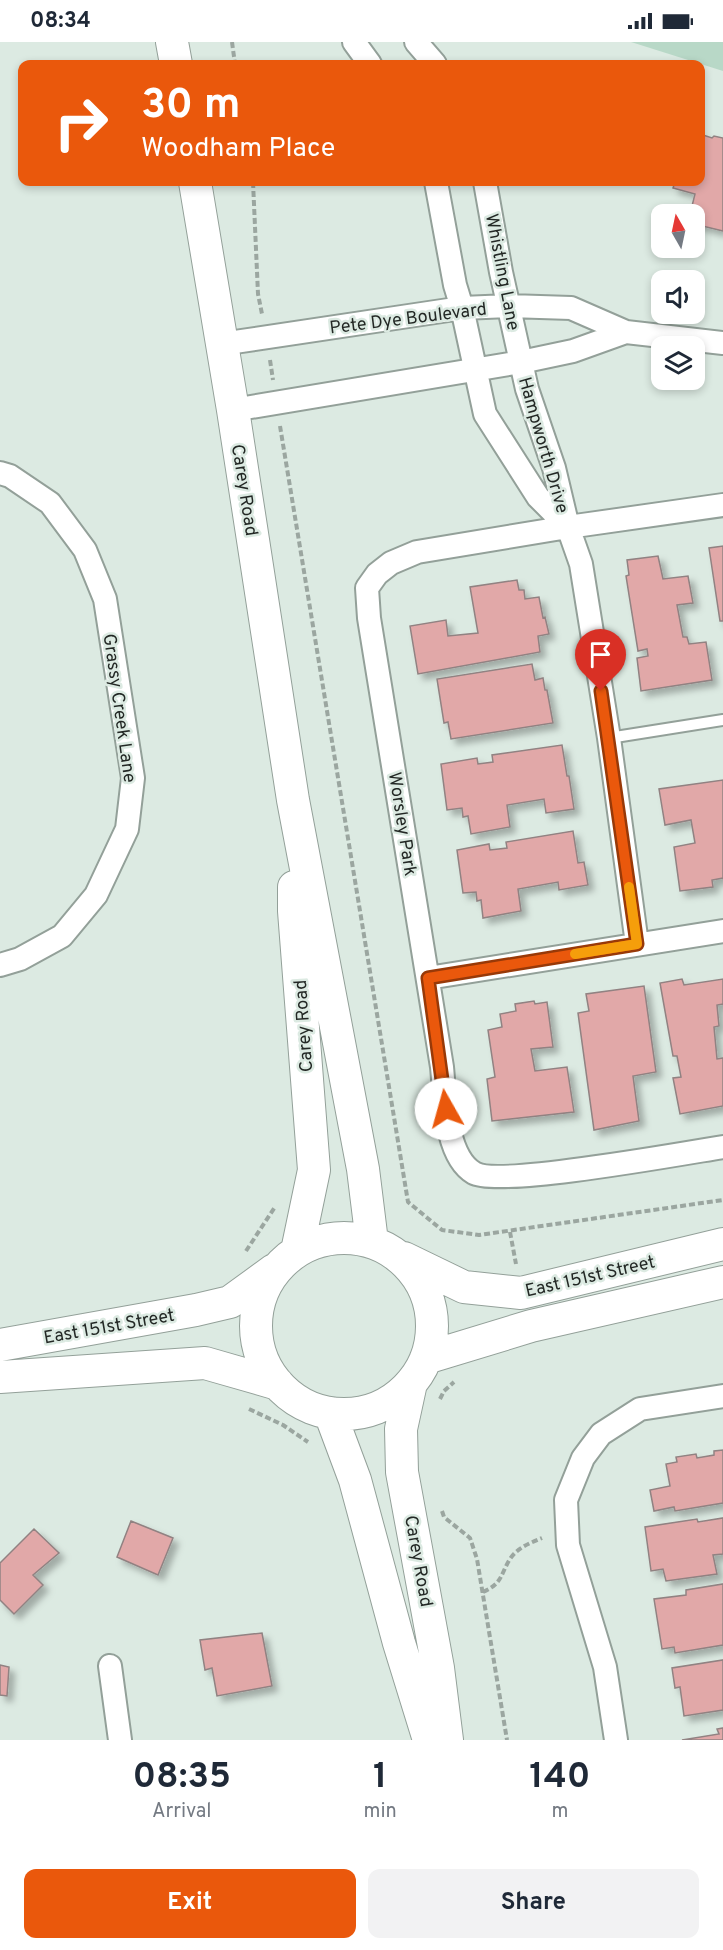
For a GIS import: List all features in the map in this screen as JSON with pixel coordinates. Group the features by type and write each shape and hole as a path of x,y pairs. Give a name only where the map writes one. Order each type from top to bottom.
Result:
{"street":[{"path":"172,42 175,60"},
{"path":"354,42 367,60"},
{"path":"416,42 432,60"},
{"name":"Carey Road","path":"196,186 294,800 363,1169 382,1247"},
{"path":"437,186 455,285 462,308"},
{"name":"Whistling Lane","path":"486,186 501,272 521,362"},
{"name":"Pete Dye Boulevard","path":"221,344 462,308 508,306 571,308 626,332 723,343"},
{"name":"Hampworth Drive","path":"462,308 485,414 538,497 568,527"},
{"name":"Pete Dye Boulevard","path":"233,410 521,362 573,351 626,332"},
{"name":"Hampworth Drive","path":"521,362 527,389 554,468 568,527 581,564 609,738 637,944"},
{"name":"Grassy Creek Lane","path":"0,473 10,476 50,503 86,550 105,599 133,777 128,829 96,895 62,936 20,958 0,964"},
{"name":"Worsley Park","path":"723,505 417,552 391,563 377,574 367,588 369,618 428,978 450,1133 459,1157 475,1174 504,1177 557,1172 723,1147"},
{"name":"Carey Road","path":"287,1260 314,1170 294,911 294,800"},
{"path":"428,978 723,931"},
{"path":"347,1238 382,1247 414,1272 428,1299 433,1329 419,1371 388,1402 360,1413 330,1413 302,1403 278,1384 264,1363 257,1339 256,1314 264,1289 287,1260 321,1241 347,1238"},
{"name":"East 151st Street","path":"382,1247 464,1287 521,1293 723,1244"},
{"name":"East 151st Street","path":"0,1345 185,1313 230,1302 287,1260"},
{"name":"East 151st Street","path":"419,1371 531,1326 723,1282"},
{"name":"East 151st Street","path":"0,1377 205,1363 278,1384"},
{"name":"Carey Road","path":"419,1371 401,1429 402,1472 438,1668 447,1740"},
{"path":"616,1740 604,1667 568,1545 566,1500 583,1458 601,1434 640,1409 723,1396"},
{"name":"Carey Road","path":"330,1413 355,1480 399,1643 429,1740"},
{"path":"110,1666 120,1740"}],"lane":[{"path":"609,738 723,720"}],"path":[{"path":"232,42 234,60"},
{"path":"254,186 258,294 267,337 276,404 408,1202 442,1230 479,1235 723,1200"},
{"path":"240,1258 278,1199"},
{"path":"510,1232 518,1274"},
{"path":"247,1408 284,1425 307,1440 312,1447"},
{"path":"441,1509 444,1517 470,1538 477,1559 507,1740"},
{"path":"483,1592 494,1587 510,1559 526,1544 545,1537 567,1533"}],"green space":[{"path":"631,42 723,42 723,71 705,65 705,60 688,60"}],"building":[{"path":"705,136 723,138 723,231 705,227 705,204 692,204 695,194 673,188 674,186 705,186"},
{"path":"723,546 723,621 720,621 709,548"},
{"path":"658,556 663,579 688,576 693,603 677,605 683,637 687,637 689,644 706,642 712,680 641,691 637,658 648,656 647,649 638,651 626,576 629,575 627,560"},
{"path":"517,580 519,590 524,590 525,599 539,597 549,634 538,636 540,652 418,674 410,626 446,620 448,636 478,633 470,587"},
{"path":"532,664 535,680 543,678 553,723 451,739 448,722 444,723 437,679"},
{"path":"562,745 574,809 546,813 544,799 507,805 510,827 471,834 468,816 463,817 462,808 447,810 441,764 477,758 478,764 493,762 492,755"},
{"path":"723,780 723,878 712,880 713,887 680,891 674,847 695,843 691,820 665,825 659,789"},
{"path":"573,831 578,863 584,862 588,885 559,890 558,882 518,889 521,911 483,918 481,900 477,901 476,892 463,893 457,850 489,844 490,850 507,848 506,842"},
{"path":"682,979 684,985 723,979 723,1004 717,1005 719,1026 714,1027 717,1059 723,1058 723,1106 680,1114 673,1078 681,1077 677,1056 673,1056 660,983"},
{"path":"644,986 656,1072 633,1076 639,1121 594,1130 578,1013 589,1011 586,994"},
{"path":"534,1001 535,1004 547,1002 553,1047 531,1049 535,1071 567,1067 574,1112 492,1121 487,1079 495,1077 488,1030 502,1027 500,1014 516,1011 515,1004"},
{"path":"723,1450 723,1503 675,1511 674,1507 654,1511 650,1490 670,1486 666,1464 677,1462 676,1457 696,1454 697,1458 714,1455 714,1451"},
{"path":"723,1518 723,1554 713,1555 717,1574 666,1581 663,1569 651,1571 645,1527 697,1519 698,1522"},
{"path":"131,1521 173,1538 158,1575 117,1557"},
{"path":"34,1529 59,1553 33,1575 43,1585 14,1614 0,1600 0,1563"},
{"path":"723,1584 723,1645 675,1653 674,1647 662,1649 654,1599 686,1595 686,1590"},
{"path":"262,1633 272,1686 217,1696 212,1668 205,1670 200,1640"},
{"path":"723,1660 723,1710 684,1716 680,1687 675,1688 672,1668"},
{"path":"0,1665 9,1667 7,1696 0,1695"},
{"path":"723,1728 723,1740 682,1740 719,1734 717,1729"}],"slow traffic":[{"path":"575,954 637,944 629,887"}],"route":[{"path":"446,1109 428,978 637,944 601,691"}]}
